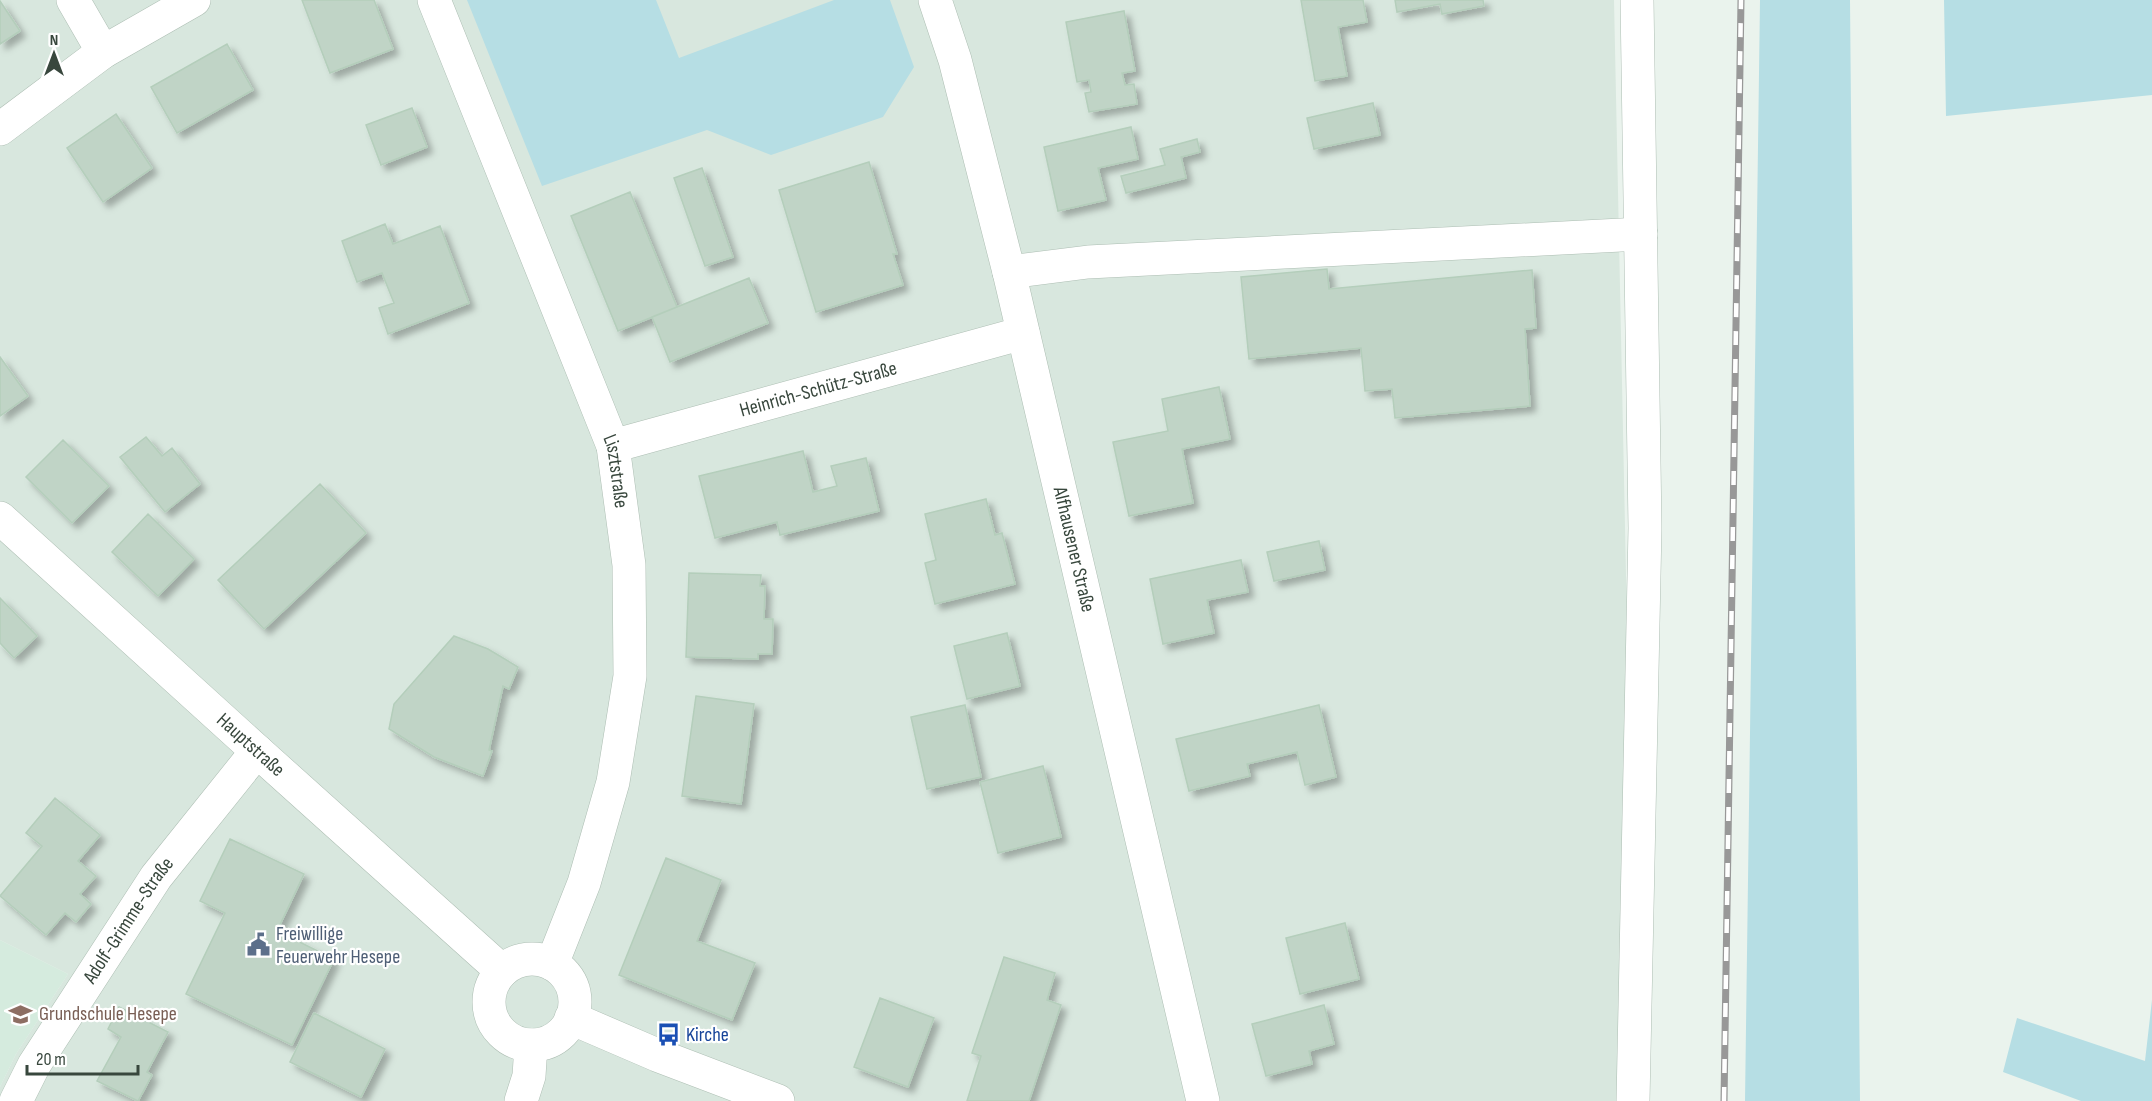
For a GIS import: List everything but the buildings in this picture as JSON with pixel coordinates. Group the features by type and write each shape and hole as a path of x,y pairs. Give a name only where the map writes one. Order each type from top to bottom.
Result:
{"street":[{"path":"73,0 103,52"},
{"path":"0,129 103,52 194,0"},
{"name":"Lisztstraße","path":"434,0 613,446 629,565 630,676 613,782 584,883 552,964"},
{"name":"Alfhausener Straße","path":"935,0 955,60 1009,272 1203,1101"},
{"path":"1633,1101 1646,528 1637,0"},
{"path":"1009,272 1088,262 1641,234"},
{"name":"Heinrich-Schütz-Straße","path":"613,446 1023,333"},
{"name":"Hauptstraße","path":"0,518 502,971"},
{"name":"Adolf-Grimme-Straße","path":"16,1101 34,1065 156,877 257,752"},
{"path":"528,958 552,964 565,975 572,987 575,1000 567,1027 556,1037 531,1045 514,1041 502,1034 493,1022 489,1008 489,994 494,980 515,962 528,958"},
{"path":"571,1017 657,1055 777,1101"},
{"path":"521,1101 529,1077 531,1045"}],"shaded area":[{"path":"0,0 1614,0 1637,1101 0,1101 0,1087 16,1054 68,974 0,940"},
{"path":"467,0 656,0 679,58 834,0 890,0 914,67 883,117 771,155 707,130 542,186"},
{"path":"1760,0 1850,0 1860,1101 1745,1101"},
{"path":"1944,0 2152,0 2152,95 1946,116"},
{"name":"Grundschule Hesepe","path":"0,940 68,974 16,1054 0,1087"},
{"path":"2152,1000 2152,1101 2081,1101 2003,1072 2017,1018 2145,1061"}],"railway":[{"path":"1724,1101 1741,0"}],"place":[{"name":"Freiwillige Feuerwehr Hesepe","path":"258,945"},
{"name":"Grundschule Hesepe","path":"21,1014"},
{"name":"Kirche","path":"668,1035"}]}
